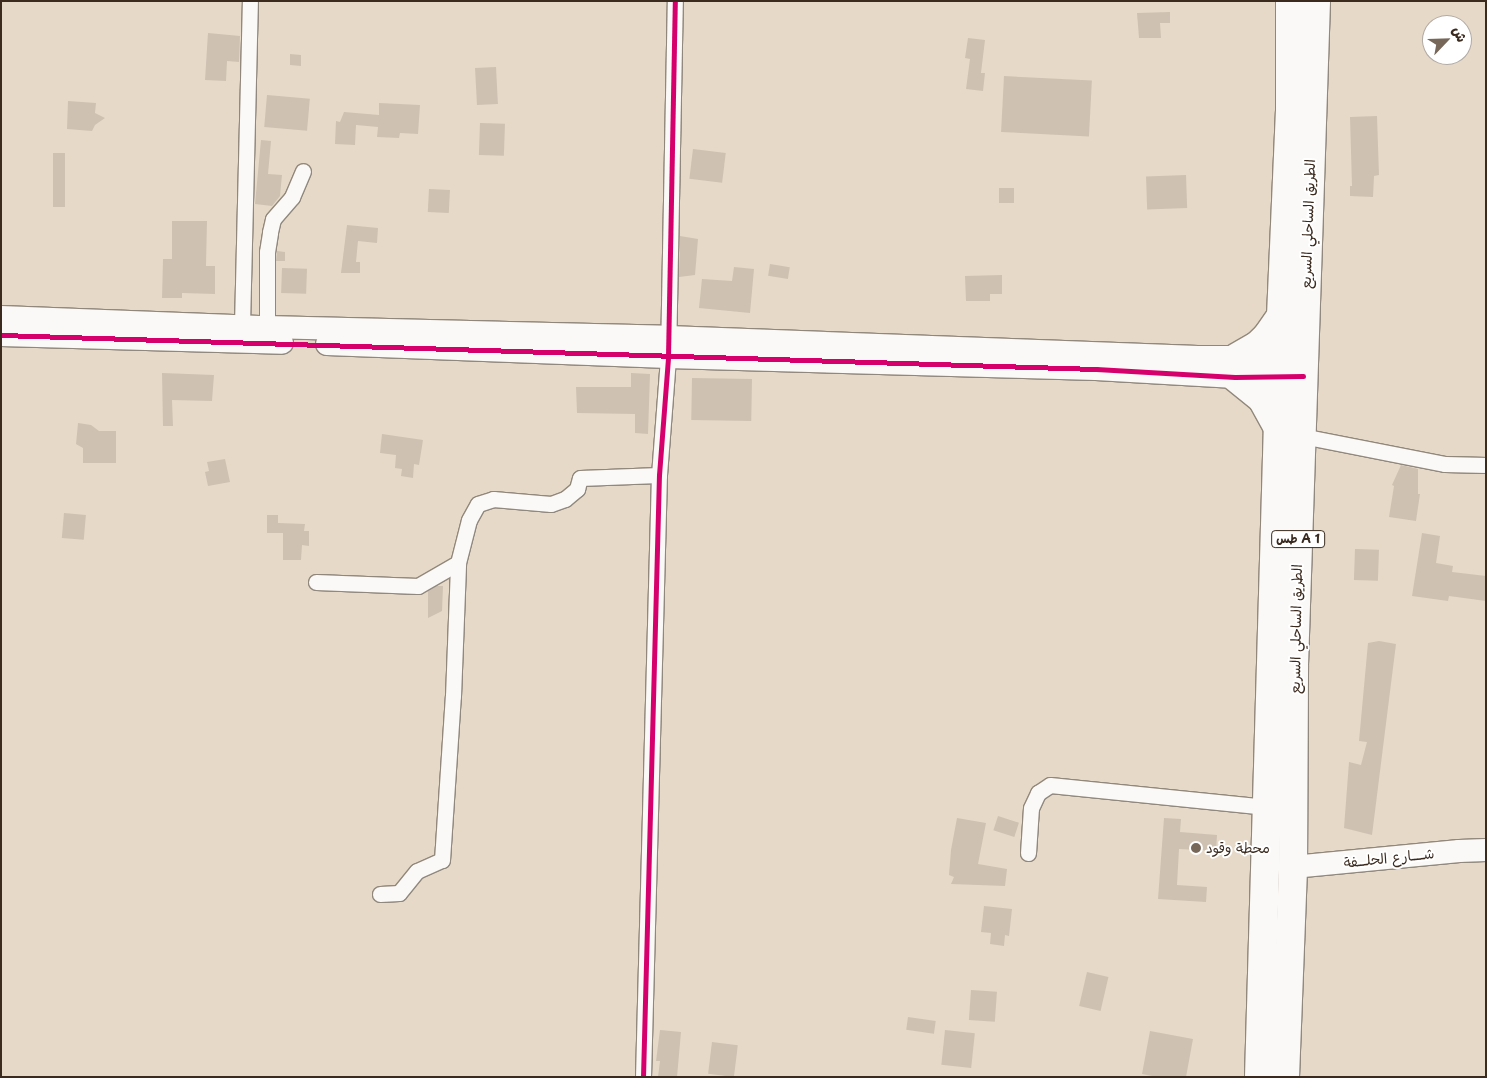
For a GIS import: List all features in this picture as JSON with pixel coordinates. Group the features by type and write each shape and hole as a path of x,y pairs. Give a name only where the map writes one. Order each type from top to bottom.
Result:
{"highway":[{"name":"الطريق الساحلي السريع","path":"1290,1 1290,112 1281,316 1291,366"},
{"name":"الطريق الساحلي السريع","path":"1285,1077 1293,867 1294,665 1290,432 1291,366 1316,1"},
{"path":"1281,316 1267,336 1236,367 1290,432"},
{"name":"الطريق الساحلي السريع","path":"1259,1077 1267,806 1290,432"}],"street":[{"path":"242,325 250,1"},
{"path":"643,1077 659,475 668,347 675,1"},
{"path":"267,335 267,252 270,232 273,219 292,197 303,171"},
{"path":"1,317 115,330 502,341 1236,367 1291,366"},
{"path":"1,335 242,325 267,335"},
{"path":"1290,432 1445,464 1486,465"},
{"path":"380,894 399,893 417,871 442,860 453,696 458,563 469,520 478,504 493,499 551,504 565,499 577,489 580,478 659,475"},
{"path":"316,582 418,586 458,563"},
{"path":"1028,853 1031,808 1038,793 1050,785 1267,806"},
{"name":"شــــارع الحلـــفة","path":"1293,867 1459,850 1486,850"}],"building":[{"path":"1170,12 1170,23 1160,23 1161,38 1139,38 1137,13"},
{"path":"208,33 240,36 239,62 227,61 226,81 205,80"},
{"path":"968,38 985,40 981,73 985,73 983,91 966,89 970,59 965,58"},
{"path":"290,54 301,55 301,66 290,65"},
{"path":"496,67 498,104 477,105 475,68"},
{"path":"1004,76 1092,81 1089,137 1001,132"},
{"path":"267,95 310,99 307,131 264,127"},
{"path":"68,101 96,103 95,113 105,118 95,125 92,131 67,129"},
{"path":"379,103 420,105 418,134 400,133 399,138 377,137 378,127 356,125 355,145 335,144 336,121 340,122 344,112 379,115"},
{"path":"1377,116 1379,175 1374,176 1373,197 1350,196 1350,186 1352,186 1350,117"},
{"path":"480,123 505,124 504,156 479,155"},
{"path":"261,140 271,141 268,174 282,175 280,196 272,206 255,204"},
{"path":"693,149 726,153 722,183 689,179"},
{"path":"53,153 65,153 65,207 53,207"},
{"path":"1186,175 1187,208 1147,209 1146,176"},
{"path":"999,188 1014,188 1014,203 999,203"},
{"path":"429,189 450,190 449,213 428,212"},
{"path":"172,221 207,221 206,266 215,266 215,294 182,293 182,298 162,298 163,259 172,259"},
{"path":"347,225 378,228 377,243 358,241 356,262 360,262 360,273 341,273"},
{"path":"680,236 698,239 695,275 679,277"},
{"path":"277,251 285,252 285,261 276,261"},
{"path":"770,264 790,267 788,279 768,276"},
{"path":"734,267 754,269 750,313 699,308 702,279 732,281"},
{"path":"282,268 307,269 306,294 281,293"},
{"path":"1002,275 1002,294 990,294 990,301 966,301 965,276"},
{"path":"162,373 214,375 212,401 172,400 173,426 163,426"},
{"path":"631,373 650,374 648,434 635,433 635,414 577,413 576,387 631,387"},
{"path":"692,378 752,379 751,421 691,420"},
{"path":"78,423 91,425 99,431 116,431 116,463 83,463 83,448 76,444"},
{"path":"382,434 423,440 419,465 414,464 413,478 401,476 402,469 395,468 396,455 380,453"},
{"path":"225,459 230,482 208,486 205,472 209,471 207,462"},
{"path":"1401,465 1418,469 1418,494 1420,494 1416,521 1389,517 1394,486 1392,485"},
{"path":"64,513 86,515 84,540 62,538"},
{"path":"267,515 278,515 278,523 305,524 304,531 309,531 309,546 302,545 301,560 283,560 283,533 267,533"},
{"path":"1422,533 1440,536 1436,563 1453,566 1452,572 1486,576 1486,601 1449,596 1448,601 1412,596"},
{"path":"1355,549 1379,550 1378,581 1354,580"},
{"path":"436,586 443,586 442,611 428,618 428,591"},
{"path":"1379,641 1396,644 1372,835 1344,828 1349,762 1361,765 1367,742 1359,741 1368,643"},
{"path":"998,816 1019,823 1014,837 993,830"},
{"path":"957,818 986,823 978,864 1007,869 1005,886 951,884 954,877 949,875 951,850"},
{"path":"1164,818 1181,819 1180,832 1217,835 1216,851 1179,849 1177,885 1207,887 1206,902 1158,899"},
{"path":"984,906 1012,909 1009,936 1005,935 1004,946 990,944 991,933 981,932"},
{"path":"1087,972 1108,977 1101,1011 1079,1006"},
{"path":"971,990 997,992 995,1022 969,1020"},
{"path":"908,1017 936,1021 934,1034 906,1030"},
{"path":"660,1030 681,1032 677,1077 658,1077 660,1061 656,1061"},
{"path":"945,1030 975,1033 971,1068 941,1065"},
{"path":"1150,1031 1193,1039 1186,1077 1157,1077 1142,1074"},
{"path":"712,1042 738,1045 734,1077 708,1074"}],"cycle path":[{"path":"643,1077 659,475 668,357 675,1"},
{"path":"1,335 1096,369 1235,377 1303,376"}],"place":[{"name":"محطة وقود","path":"1196,848"}]}
